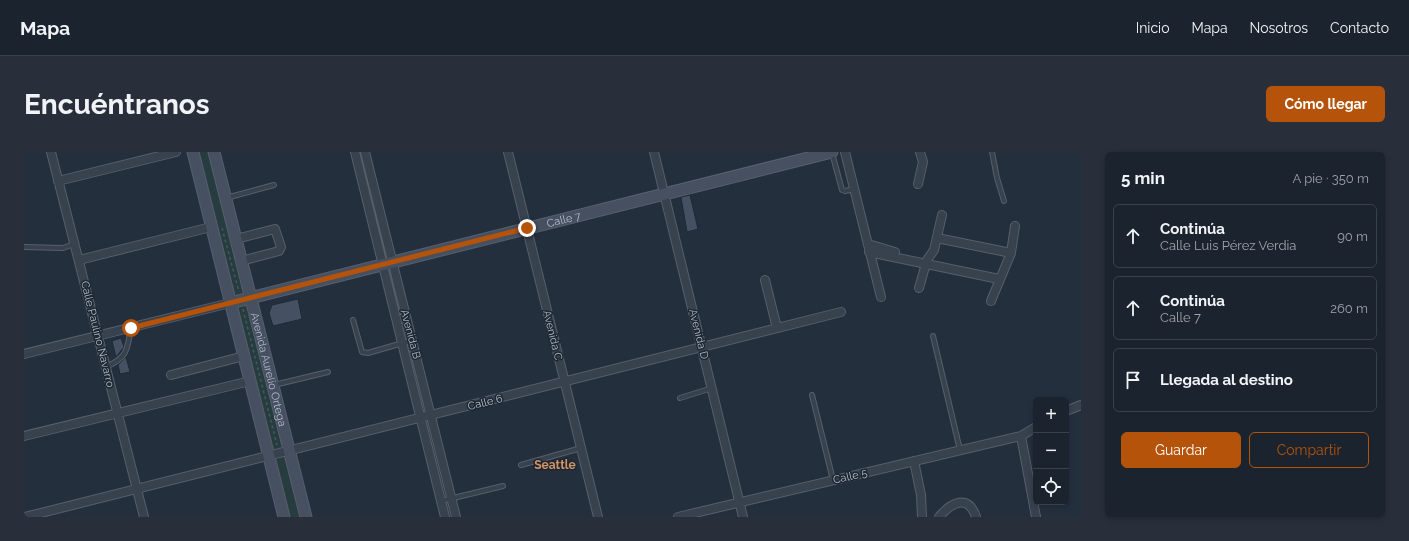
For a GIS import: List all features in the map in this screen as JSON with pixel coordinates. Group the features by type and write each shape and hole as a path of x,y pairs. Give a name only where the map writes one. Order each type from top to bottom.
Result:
{"main road":[{"name":"Avenida Aurelio Ortega","path":"193,152 241,300 272,385 284,517"},
{"name":"Avenida Aurelio Ortega","path":"214,152 241,261 241,300 244,356 250,381 306,517"},
{"name":"Calle 7","path":"241,300 832,152"}],"street":[{"name":"Calle Paulino Navarro","path":"51,152 144,517"},
{"path":"58,181 176,152"},
{"name":"Avenida B","path":"355,152 387,263 413,340 456,517"},
{"name":"Avenida B","path":"365,152 370,172 401,344 445,517"},
{"name":"Avenida C","path":"508,152 598,517"},
{"name":"Avenida D","path":"654,152 743,517"},
{"path":"845,152 881,297"},
{"path":"918,184 923,162 920,152"},
{"path":"361,174 370,172"},
{"path":"919,288 934,250 942,215"},
{"path":"79,260 217,226"},
{"path":"991,301 1011,253 1015,226"},
{"path":"236,239 275,229 281,247 279,251 241,261"},
{"path":"937,238 1011,253"},
{"path":"869,248 999,279"},
{"path":"765,280 777,328"},
{"path":"24,354 241,300"},
{"name":"Calle 6","path":"25,517 841,312"},
{"path":"172,375 244,356"},
{"path":"24,436 250,381"},
{"path":"1069,410 1081,405"},
{"name":"Calle 5","path":"678,517 1021,436 1033,429"},
{"path":"1021,436 1036,517"},
{"path":"914,461 921,495 922,517"},
{"path":"939,517 950,505 960,503 966,504 971,508 976,517"}],"lane":[{"path":"832,152 842,190 844,192 854,189"},
{"path":"992,152 997,178 1004,201"},
{"path":"226,198 274,185"},
{"path":"24,247 63,248 75,244"},
{"path":"353,320 362,352 368,353 413,340"},
{"path":"106,367 120,361 128,349 131,328"},
{"path":"933,336 960,450"},
{"path":"272,385 328,372"},
{"path":"680,398 712,388"},
{"path":"812,395 833,480"},
{"path":"521,465 581,448"},
{"path":"441,501 503,486"}],"path":[{"path":"217,226 241,300 279,454"}],"green space":[{"path":"194,152 214,152 250,297 231,296"},
{"path":"249,302 287,447 273,451 238,311 239,305"},
{"path":"284,455 290,458 305,517 289,517 276,463 277,460"}],"building":[{"path":"690,195 698,229 687,232 681,197"},
{"path":"298,299 302,319 273,326 269,313 272,305"},
{"path":"121,338 124,347 116,357 112,341"},
{"path":"126,357 130,372 120,374 118,365"}],"district":[{"name":"Seattle","path":"555,465"}],"route":[{"path":"131,328 527,228"}]}
